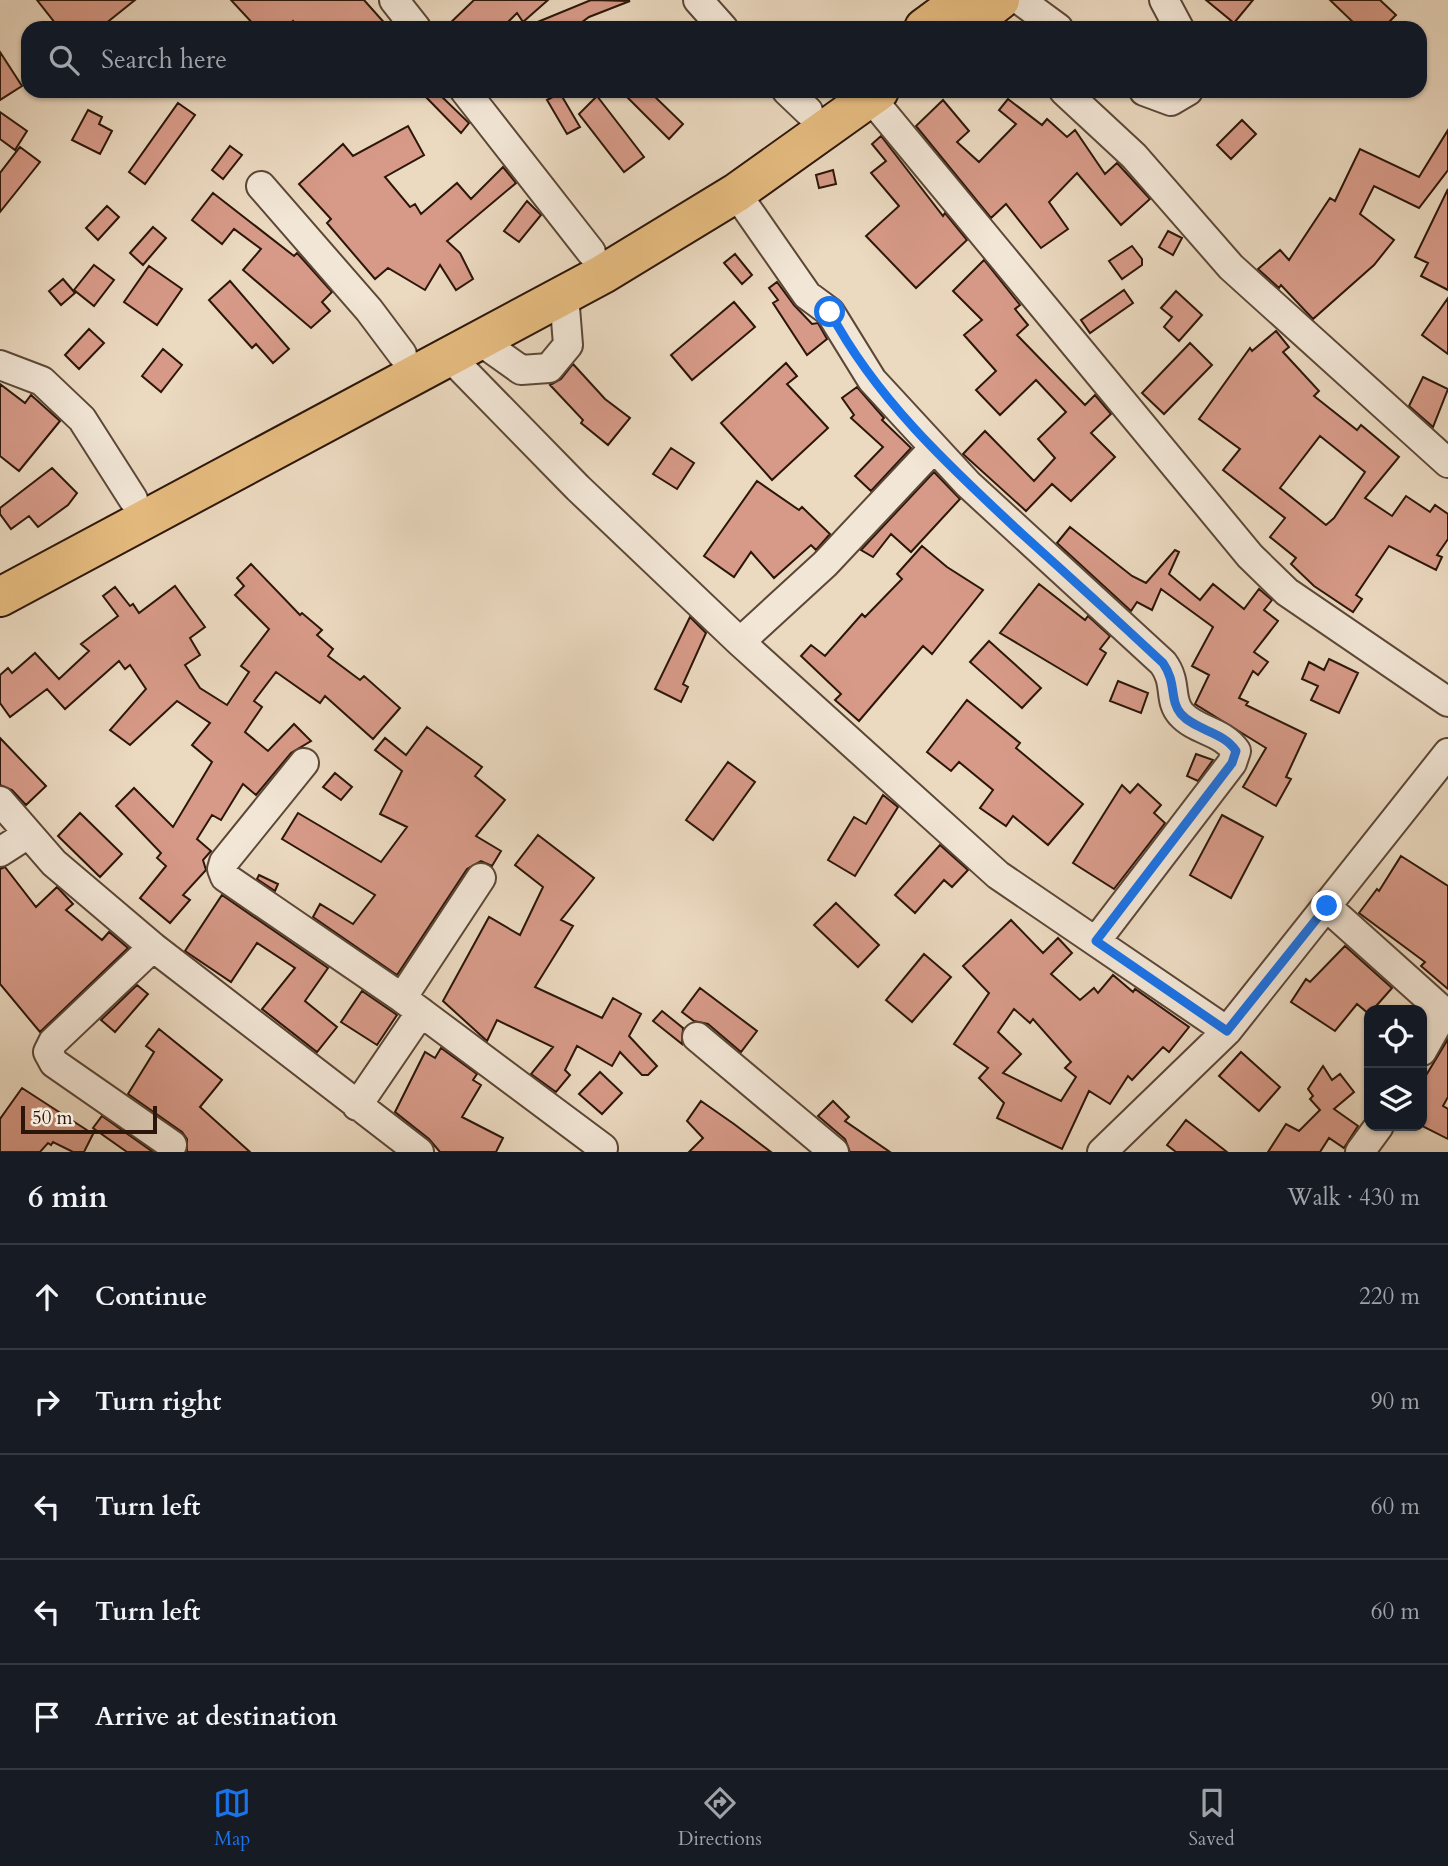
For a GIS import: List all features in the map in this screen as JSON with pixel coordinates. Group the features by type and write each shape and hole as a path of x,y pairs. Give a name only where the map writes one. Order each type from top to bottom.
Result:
{"highway":[{"path":"952,21 981,14"},
{"path":"0,570 591,253 723,173 833,98"},
{"path":"0,597 564,295 736,193 834,98"}],"street":[{"path":"394,0 410,21"},
{"path":"698,0 717,21"},
{"path":"1020,0 1048,21"},
{"path":"1164,0 1175,21"},
{"path":"470,98 591,253"},
{"path":"838,98 1250,556 1287,592 1448,702"},
{"path":"1072,98 1134,156 1231,267 1448,463"},
{"path":"261,186 369,310 402,354"},
{"path":"736,193 807,295 830,312 872,380 968,484 1163,663 1172,676 1174,702 1182,716 1228,740 1236,751 1232,763 1096,941"},
{"path":"464,348 522,370 549,368 568,345 564,295"},
{"path":"464,348 578,488 740,642 998,875 1227,1031"},
{"path":"0,365 42,381 82,419 133,499"},
{"path":"740,642 825,564 934,448"},
{"path":"1117,1148 1227,1031 1447,757"},
{"path":"304,763 225,862 222,869 225,877 411,1005 603,1149"},
{"path":"0,801 54,863 153,947 419,1152"},
{"path":"0,852 28,834"},
{"path":"357,1106 481,878"},
{"path":"1327,906 1446,1013 1427,1043"},
{"path":"153,947 52,1042 48,1052 54,1063 172,1145"},
{"path":"697,1037 834,1152"},
{"path":"1360,1152 1375,1131"}],"building":[{"path":"37,0 135,0 109,21 54,21"},
{"path":"231,0 364,0 383,21 293,21 250,21"},
{"path":"474,0 548,0 524,21 517,13 509,21 452,21"},
{"path":"591,0 630,1 584,21 540,21"},
{"path":"1206,0 1253,0 1236,21 1232,21"},
{"path":"1330,0 1380,0 1396,15 1390,21 1352,21"},
{"path":"0,52 21,87 0,100"},
{"path":"427,98 443,98 469,123 461,133"},
{"path":"563,98 580,127 567,134 547,100"},
{"path":"595,98 599,98 644,157 624,172 579,114"},
{"path":"628,98 656,98 683,124 669,139"},
{"path":"1008,99 1042,125 1047,119 1067,137 1075,130 1105,174 1117,163 1150,199 1121,225 1077,173 1049,202 1068,229 1041,248 1006,204 991,218 916,126 943,100 969,131 957,142 979,162 1016,124 999,110"},
{"path":"178,103 195,115 145,184 129,172"},
{"path":"88,110 102,117 99,124 112,131 100,154 72,140"},
{"path":"0,112 27,131 15,150 0,139"},
{"path":"1242,120 1256,134 1231,159 1217,145"},
{"path":"408,126 424,155 385,177 410,207 415,204 421,214 457,183 471,199 503,167 516,183 447,241 460,253 473,279 456,290 440,265 425,290 388,268 375,279 327,223 331,219 299,184 343,144 353,156"},
{"path":"1448,130 1448,170 1419,208 1374,186 1360,214 1394,240 1374,265 1313,319 1281,285 1279,288 1258,269 1280,250 1289,260 1330,198 1335,201 1360,149 1419,177"},
{"path":"881,136 943,216 945,213 967,240 916,288 866,236 899,206 871,173 886,161 872,144"},
{"path":"230,146 242,155 223,179 212,170"},
{"path":"20,147 40,162 0,212 0,173"},
{"path":"833,170 836,184 819,188 816,175"},
{"path":"1448,189 1448,290 1421,276 1428,263 1415,257"},
{"path":"213,193 294,256 297,253 332,292 322,302 330,311 311,328 243,270 261,249 234,229 222,244 192,220"},
{"path":"527,201 541,215 519,242 504,231"},
{"path":"107,206 119,217 98,240 86,228"},
{"path":"153,227 166,238 143,265 130,253"},
{"path":"1168,231 1182,238 1173,255 1159,247"},
{"path":"1132,246 1142,259 1142,265 1122,279 1109,261"},
{"path":"735,254 752,275 742,284 724,263"},
{"path":"984,260 1020,305 1015,309 1028,325 1017,335 1085,405 1095,395 1111,414 1091,433 1115,457 1071,501 1052,484 1026,511 963,454 985,431 1034,481 1055,458 1038,439 1066,412 1036,380 1000,415 976,390 996,371 964,335 982,320 953,291"},
{"path":"94,265 114,280 94,306 74,290"},
{"path":"149,266 182,289 157,325 124,302"},
{"path":"63,279 75,293 61,305 49,291"},
{"path":"230,281 289,349 273,363 256,344 252,348 209,300"},
{"path":"777,282 812,324 818,323 827,339 807,355 773,303 778,300 769,288"},
{"path":"1124,290 1133,303 1090,333 1081,320"},
{"path":"1176,291 1202,315 1179,341 1164,327 1172,317 1161,308"},
{"path":"1448,298 1448,354 1422,335"},
{"path":"734,302 755,327 692,380 671,355"},
{"path":"89,329 104,343 79,369 65,355"},
{"path":"1276,331 1289,347 1283,352 1319,391 1314,396 1357,430 1361,425 1399,457 1365,498 1392,516 1406,496 1430,512 1435,505 1448,514 1448,539 1437,555 1442,557 1436,570 1389,546 1356,595 1362,599 1353,612 1314,586 1291,564 1296,558 1270,537 1285,518 1223,470 1240,449 1199,419 1250,348 1252,351","holes":["1320,436 1365,472 1334,518 1326,525 1280,488"]},
{"path":"1190,343 1212,365 1164,414 1142,393"},
{"path":"163,349 182,365 161,392 142,376"},
{"path":"786,363 797,376 787,384 828,428 772,480 721,423"},
{"path":"573,364 605,399 630,418 608,445 581,423 583,420 550,385 561,379"},
{"path":"1423,377 1448,389 1433,427 1409,406"},
{"path":"0,384 25,403 31,395 60,421 19,471 0,456"},
{"path":"857,387 884,418 882,420 911,448 871,491 855,476 883,447 851,418 854,415 842,398"},
{"path":"671,448 694,463 677,489 653,474"},
{"path":"52,468 77,493 68,505 38,527 29,516 11,529 0,514 0,508"},
{"path":"934,472 960,499 911,552 891,534 873,557 861,550"},
{"path":"757,481 799,510 802,507 830,534 816,550 811,545 774,578 751,552 734,577 704,556"},
{"path":"1070,527 1132,576 1146,583 1175,550 1179,552 1169,574 1200,600 1213,584 1244,609 1259,589 1272,600 1264,610 1278,621 1254,652 1268,662 1258,675 1253,671 1239,698 1248,702 1246,705 1306,734 1286,777 1291,779 1276,806 1243,787 1266,748 1195,704 1209,675 1192,666 1213,627 1161,589 1152,610 1137,602 1131,611 1057,543"},
{"path":"922,546 947,567 983,590 932,654 923,646 859,721 835,700 841,694 801,656 811,645 825,656 862,614 865,617 902,579 897,574"},
{"path":"251,564 300,615 302,613 322,630 317,635 333,649 328,656 360,680 364,676 400,708 373,739 325,696 320,703 276,672 254,701 262,707 245,732 268,751 294,724 311,741 291,753 256,795 243,784 221,820 212,815 197,839 211,851 203,860 206,870 183,895 190,900 170,923 140,898 166,866 157,858 161,853 116,806 134,788 173,827 212,762 192,745 210,723 177,701 130,745 110,730 146,689 130,665 125,669 119,661 65,709 47,689 10,717 0,703 0,675 8,668 12,673 35,653 59,679 89,651 81,644 118,616 103,596 115,587 139,613 175,586 205,627 190,638 200,655 185,665 200,688 227,705 249,672 241,666 269,629 235,595 244,586 237,578"},
{"path":"1039,584 1085,620 1088,616 1110,636 1100,649 1106,653 1087,685 1000,633"},
{"path":"690,617 706,633 683,684 688,687 681,702 655,689"},
{"path":"989,641 1041,688 1022,708 970,662"},
{"path":"1329,659 1358,673 1339,713 1311,700 1318,686 1302,679 1309,662 1324,670"},
{"path":"1118,681 1148,693 1141,713 1110,701"},
{"path":"967,700 1020,743 1016,748 1083,804 1048,845 1013,816 1006,826 980,808 993,790 959,762 951,771 927,752"},
{"path":"427,727 482,767 475,776 505,800 476,836 501,851 492,866 481,861 467,869 397,975 313,917 320,904 353,924 375,895 282,839 298,813 381,862 407,827 380,814 402,771 375,750 385,738 406,755"},
{"path":"0,738 46,786 26,805 12,790 0,785"},
{"path":"1196,754 1213,760 1198,781 1187,776"},
{"path":"728,762 755,782 713,840 686,820"},
{"path":"335,773 352,787 341,800 323,787"},
{"path":"1138,784 1161,805 1154,813 1165,823 1114,889 1073,863 1122,785 1130,793"},
{"path":"883,795 898,807 855,876 828,860 854,817 866,824"},
{"path":"80,813 122,854 100,877 58,836"},
{"path":"1222,815 1263,837 1231,898 1190,875"},
{"path":"538,835 594,878 561,920 573,926 535,987 602,1018 613,998 641,1014 629,1036 657,1066 648,1075 642,1075 620,1052 612,1066 577,1046 565,1070 570,1075 556,1092 531,1074 553,1047 497,1020 487,1041 443,1001 489,917 520,935 543,887 515,865"},
{"path":"940,845 968,870 952,887 944,880 915,913 895,895"},
{"path":"1401,856 1448,886 1448,989 1421,966 1425,962 1359,913 1377,889 1379,891"},
{"path":"5,867 36,907 57,887 73,904 66,910 102,940 109,932 128,948 40,1032 0,984 0,869"},
{"path":"259,875 278,884 275,891 257,879"},
{"path":"222,895 328,968 305,1001 337,1027 317,1052 262,1009 295,968 257,943 231,982 185,951"},
{"path":"836,903 879,945 858,967 814,925"},
{"path":"1011,920 1043,953 1058,938 1072,953 1051,974 1080,1000 1094,988 1098,993 1113,975 1133,992 1135,989 1189,1027 1169,1052 1163,1047 1132,1080 1128,1076 1110,1104 1089,1091 1062,1149 997,1118 1004,1103 979,1078 988,1068 954,1044 989,993 963,966","holes":["1014,1009 1030,1023 1033,1019 1071,1062 1065,1068 1076,1077 1061,1101 1003,1073 1021,1054 998,1032"]},
{"path":"1345,946 1392,988 1377,1005 1364,1005 1364,1010 1357,1004 1335,1031 1291,1002 1306,979 1310,982"},
{"path":"924,954 951,977 912,1022 886,1000"},
{"path":"137,985 148,994 115,1032 101,1020"},
{"path":"700,988 757,1031 741,1052 708,1024 694,1021 682,1012"},
{"path":"362,991 397,1015 377,1045 341,1022"},
{"path":"662,1011 683,1028 682,1044 653,1021"},
{"path":"159,1029 222,1080 200,1107 250,1152 187,1152 187,1139 182,1132 128,1094 154,1052 146,1046"},
{"path":"1448,1039 1448,1097 1443,1106 1448,1109 1448,1139 1427,1128 1427,1074"},
{"path":"441,1048 477,1074 473,1080 481,1085 462,1117 503,1138 496,1152 440,1152 429,1139 395,1112 425,1052 435,1058"},
{"path":"1241,1052 1280,1087 1259,1111 1219,1076"},
{"path":"1323,1066 1332,1080 1340,1074 1354,1092 1334,1109 1358,1126 1344,1148 1329,1138 1320,1152 1268,1152 1286,1124 1299,1131 1320,1110 1310,1099 1313,1096 1308,1089"},
{"path":"600,1072 622,1093 602,1114 579,1094"},
{"path":"22,1088 93,1134 84,1152 73,1152 53,1142 51,1145 48,1143 40,1152 0,1152 0,1119"},
{"path":"701,1101 771,1152 689,1152 703,1138 687,1121"},
{"path":"833,1101 849,1117 845,1121 890,1152 850,1152 845,1139 818,1116"},
{"path":"102,1116 153,1152 127,1152 93,1128"},
{"path":"1186,1120 1227,1152 1176,1152 1167,1145"}],"route":[{"path":"830,312 846,342 872,380 934,448 968,484 1163,663 1172,676 1174,702 1182,716 1228,740 1236,751 1232,763 1096,941 1227,1031 1327,906"}]}
